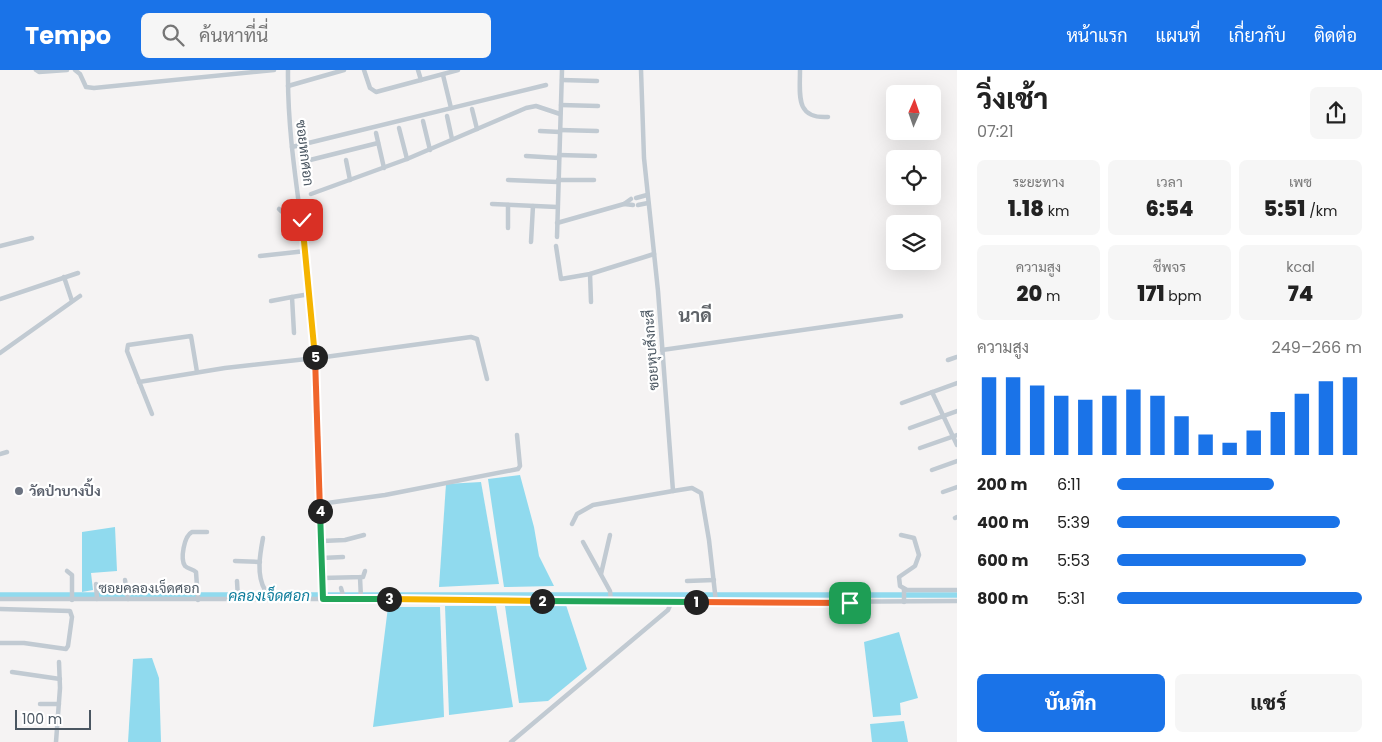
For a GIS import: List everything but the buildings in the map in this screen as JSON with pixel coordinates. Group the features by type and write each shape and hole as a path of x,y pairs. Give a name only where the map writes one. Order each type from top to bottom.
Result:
{"street":[{"path":"36,70 39,72 68,70"},
{"path":"75,70 80,74 86,87 94,88 274,70"},
{"name":"ซอยหกศอก","path":"288,70 292,85 302,220 317,358 320,504 326,542 327,577 323,599"},
{"path":"292,85 344,70"},
{"path":"364,70 370,88 376,92 458,70"},
{"path":"418,70 421,80"},
{"path":"557,237 562,70"},
{"name":"ซอยหุบสังกะสี","path":"641,70 647,195 666,350 673,491"},
{"path":"800,70 801,104 804,112 814,116 828,117"},
{"path":"443,75 451,108"},
{"path":"562,80 597,81"},
{"path":"296,145 546,85"},
{"path":"561,105 598,106"},
{"path":"312,194 430,150 532,106 560,114"},
{"path":"472,109 476,129"},
{"path":"447,116 452,139"},
{"path":"423,122 430,150"},
{"path":"399,128 407,159"},
{"path":"540,131 597,131"},
{"path":"376,132 384,168"},
{"path":"310,160 378,143"},
{"path":"526,156 596,156"},
{"path":"346,160 350,180"},
{"path":"508,180 594,180"},
{"path":"557,223 624,204 634,198 647,195"},
{"path":"624,204 648,203"},
{"path":"492,204 557,207"},
{"path":"508,205 508,228"},
{"path":"532,242 533,206"},
{"path":"280,209 289,218 302,220"},
{"path":"0,246 32,238"},
{"path":"556,246 561,279 590,274 654,254"},
{"path":"260,256 306,251"},
{"path":"0,299 78,273"},
{"path":"590,274 591,302"},
{"path":"64,277 72,301"},
{"path":"271,301 310,294"},
{"path":"0,353 80,296"},
{"path":"292,297 294,333"},
{"path":"666,350 901,316"},
{"path":"152,414 127,346 130,344 191,336 197,372"},
{"path":"139,382 197,372 326,358 474,337 478,343 487,379"},
{"path":"948,360 957,357"},
{"path":"902,403 957,383"},
{"path":"932,392 955,436 957,445"},
{"path":"910,428 957,410"},
{"path":"320,504 518,469 520,466 517,435"},
{"path":"920,448 955,436"},
{"path":"0,454 7,452"},
{"path":"932,470 957,461"},
{"path":"943,492 957,487"},
{"path":"572,524 577,514 594,505 692,488 701,493 714,580 715,600"},
{"path":"198,598 196,572 187,567 184,562 184,540 192,532 207,532"},
{"path":"326,542 364,535"},
{"path":"601,574 610,535"},
{"path":"901,535 914,538 919,554 915,566 898,577 900,586 904,590 904,601"},
{"path":"262,538 260,562 263,587 269,596"},
{"path":"583,542 601,574 611,598"},
{"path":"326,558 343,557"},
{"path":"235,561 260,562"},
{"path":"67,571 72,575 73,598"},
{"path":"327,577 360,577 365,576 365,571"},
{"path":"360,577 360,595"},
{"path":"126,580 127,598"},
{"path":"686,581 714,580"},
{"path":"237,581 238,599"},
{"path":"96,584 97,596"},
{"path":"904,590 957,590"},
{"name":"ซอยคลองเจ็ดศอก","path":"0,600 97,596 238,599 269,596 323,599 343,594 611,598 671,603 715,600 957,601"},
{"path":"510,742 630,644 668,610 671,603"},
{"path":"0,609 66,611 72,613 66,649 24,643 0,643"},
{"path":"56,742 60,679 59,662"},
{"path":"12,672 60,679"},
{"path":"40,704 59,704"}],"water":[{"path":"520,475 534,527 539,556 554,586 504,587 488,479"},
{"path":"481,482 499,584 439,587 446,484"},
{"path":"115,527 117,571 91,573 93,590 82,592 82,532"},
{"path":"566,605 587,669 548,701 519,703 505,606"},
{"path":"445,606 496,606 513,707 449,715"},
{"path":"388,607 440,607 444,717 373,727"},
{"path":"899,632 918,698 900,703 901,715 873,717 864,642"},
{"path":"152,658 159,678 161,742 128,742 133,659"},
{"path":"904,721 908,742 872,742 870,724"}],"waterway":[{"name":"คลองเจ็ดศอก","path":"0,595 957,595"}],"place":[{"name":"วัดป่าบางปิ้ง","path":"19,491"}],"district":[{"name":"นาดี","path":"695,315"}],"route":[{"path":"302,220 315,358 323,599 850,603"}]}
